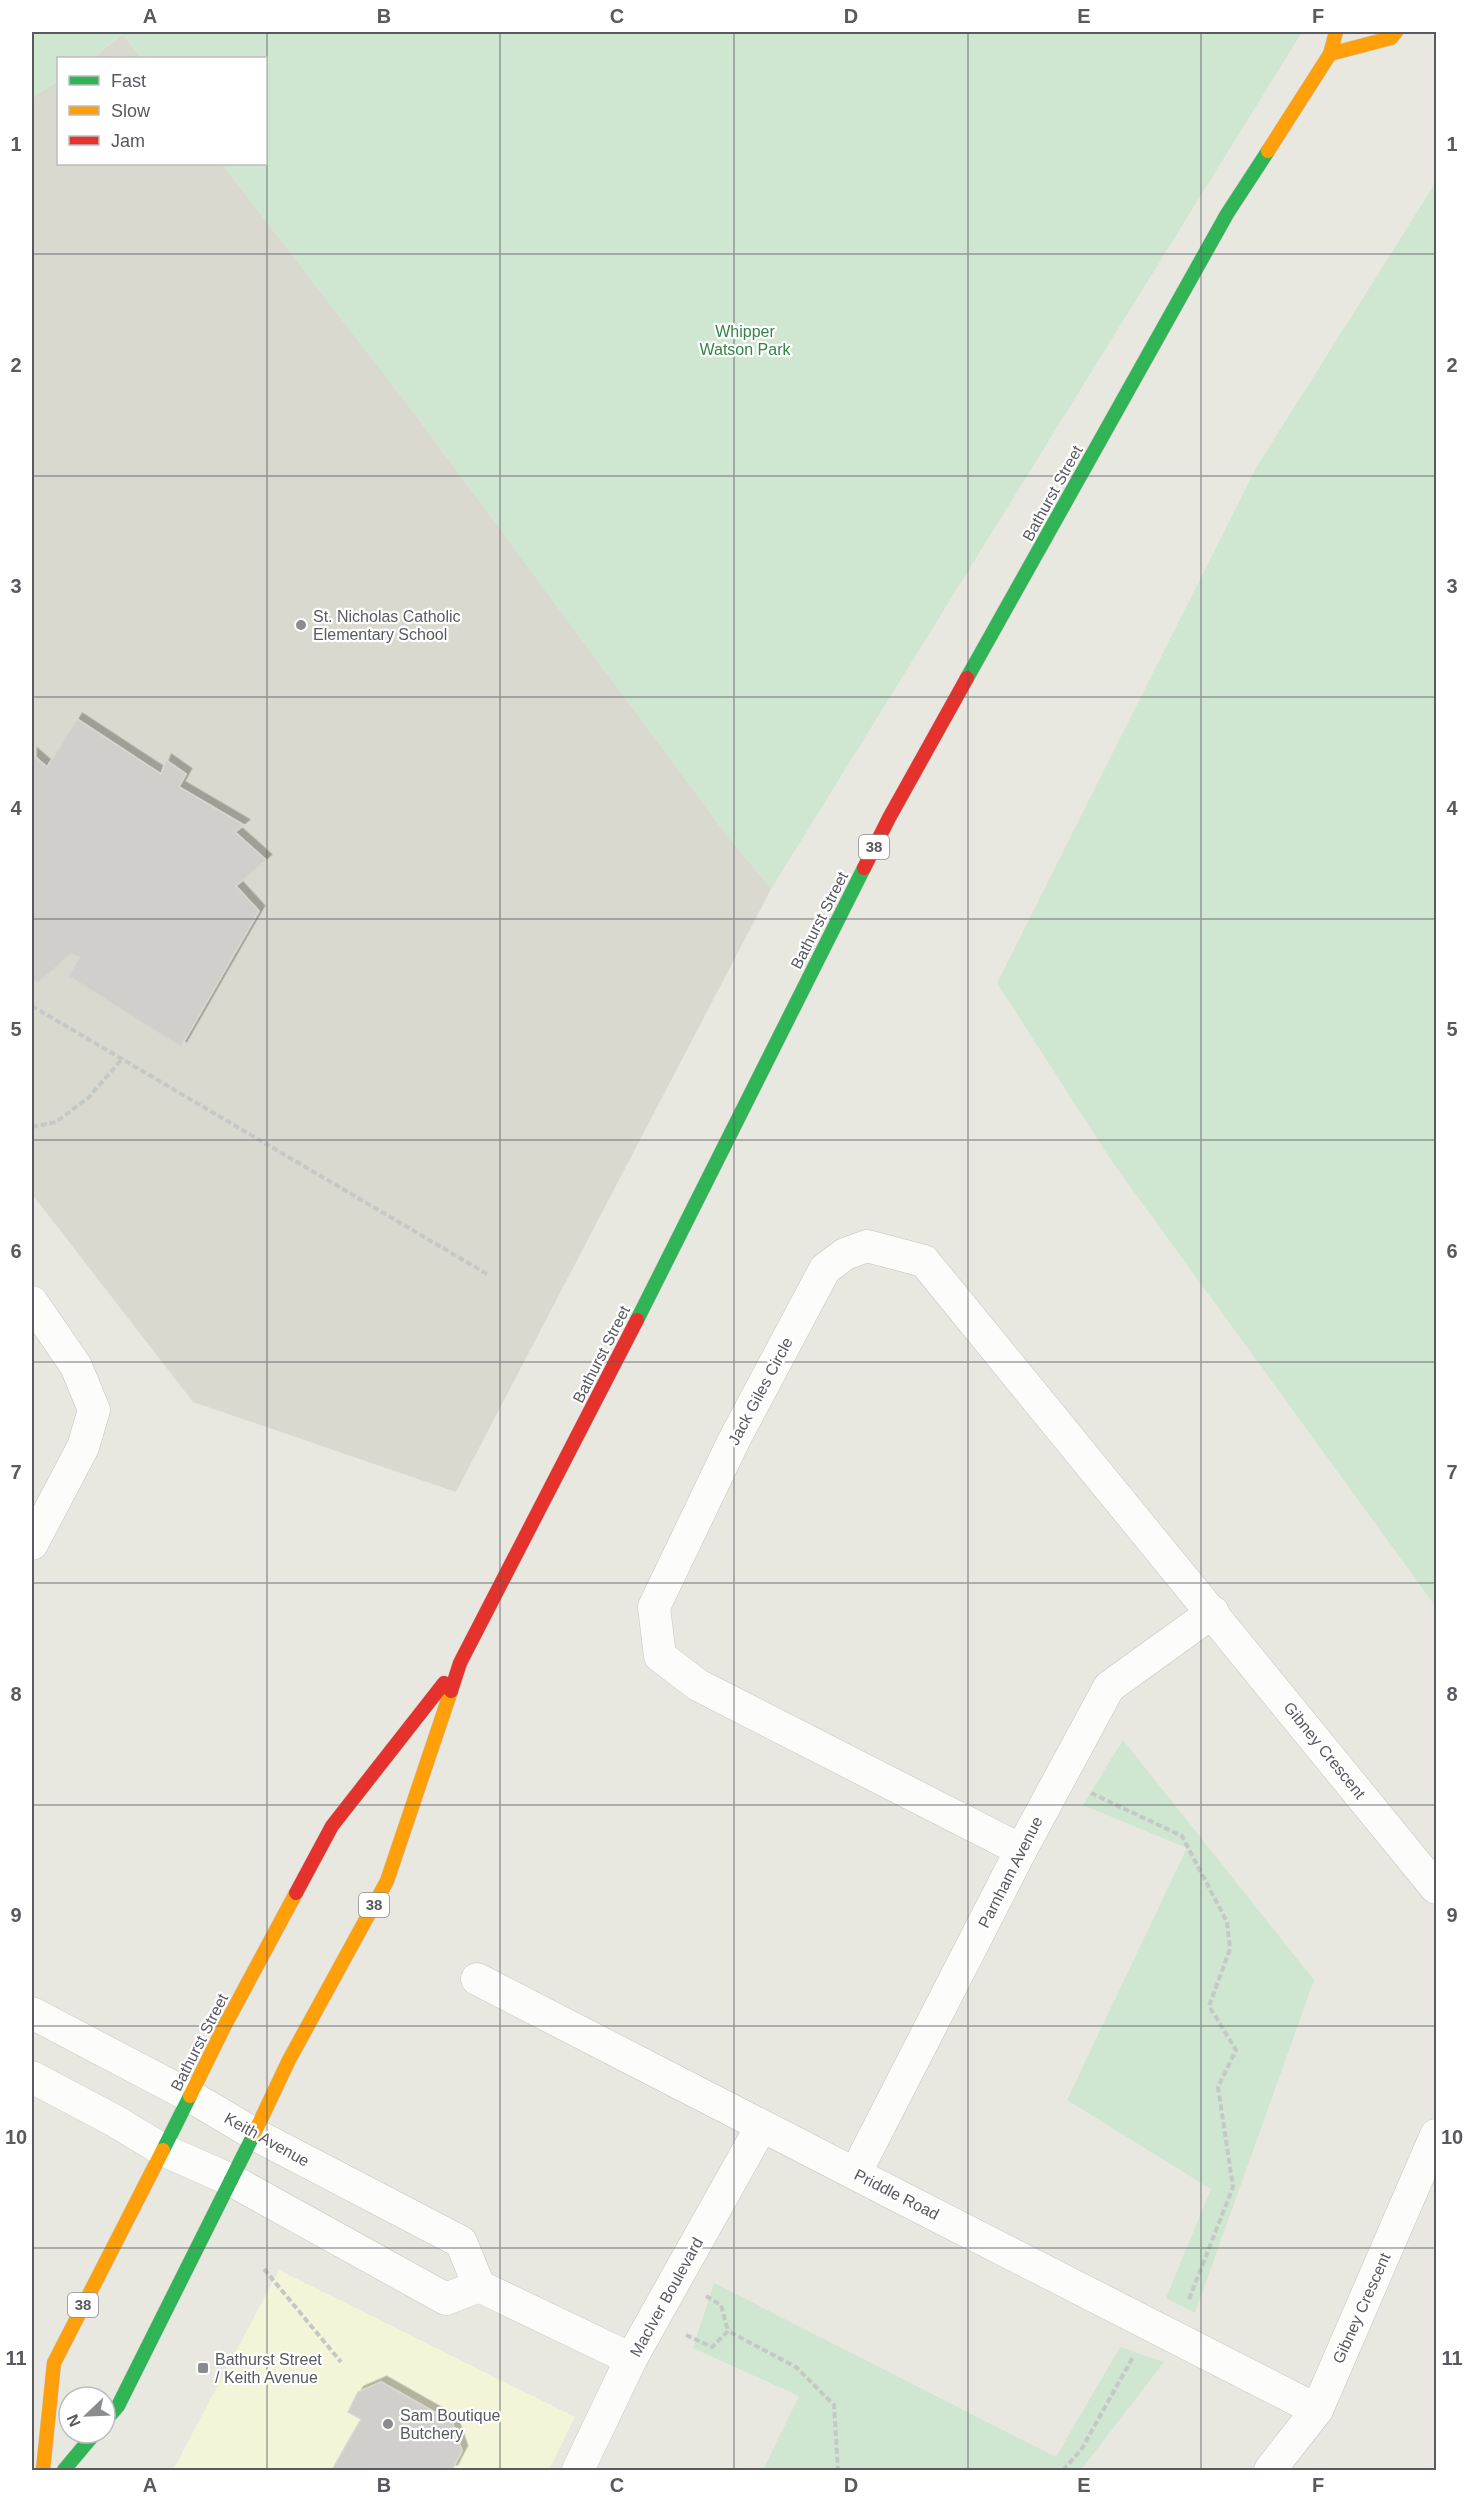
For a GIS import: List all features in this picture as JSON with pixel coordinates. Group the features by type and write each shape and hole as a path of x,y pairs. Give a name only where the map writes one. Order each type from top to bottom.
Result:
{"main road":[{"name":"Bathurst Street","path":"117,2407 289,2060 387,1881 460,1663 630,1334 889,818 1227,214 1330,54 1336,32"},
{"path":"1330,54 1391,38 1396,32"},
{"name":"Bathurst Street","path":"43,2470 54,2363 224,2027 332,1826 460,1663"},
{"path":"64,2470 85,2445"}],"street":[{"name":"Jack Giles Circle","path":"1021,1850 698,1686 660,1656 654,1607 734,1440 825,1269 845,1254 867,1246 924,1261 1213,1612"},
{"path":"32,1302 76,1366 94,1410 83,1447 32,1544"},
{"name":"Parnham Avenue","path":"856,2172 1021,1850 1108,1687 1213,1612"},
{"name":"Gibney Crescent","path":"1213,1612 1437,1888"},
{"name":"Priddle Road","path":"477,1979 761,2127 856,2172 1317,2410"},
{"name":"Keith Avenue","path":"32,2013 190,2096 254,2134 461,2242 479,2286"},
{"path":"32,2077 115,2121 163,2150 231,2180 446,2299 479,2286 631,2360"},
{"name":"MacIver Boulevard","path":"578,2470 631,2360 761,2127"},
{"name":"Gibney Crescent","path":"1270,2470 1317,2410 1437,2135"}],"path":[{"path":"32,1006 487,1274"},
{"path":"32,1127 57,1122 88,1098 123,1058"},
{"path":"1059,1779 1182,1836 1227,1922 1230,1949 1209,2006 1236,2050 1218,2087 1233,2187 1162,2330 1081,2450 1063,2470"},
{"path":"264,2269 341,2362"},
{"path":"654,2318 712,2347 728,2331 796,2367 834,2405 838,2470"}],"shaded area":[{"path":"123,34 140,57 94,57"},
{"name":"St. Nicholas Catholic Elementary School","path":"57,82 57,165 223,165 417,417 725,833 771,889 456,1492 193,1402 32,1194 32,98"},
{"path":"279,2270 575,2417 549,2470 173,2470"}],"green space":[{"name":"Whipper Watson Park","path":"32,32 1302,32 771,889 725,833 417,417 223,165 267,165 267,57 140,57 122,34 94,57 57,57 57,82 32,98"},
{"path":"1436,182 1436,1607 1113,1163 997,983 1256,468"},
{"path":"1123,1740 1314,1980 1195,2313 1166,2298 1211,2189 1067,2100 1187,1848 1083,1805"},
{"path":"714,2283 1056,2457 1120,2347 1164,2362 1081,2470 763,2470 799,2396 693,2348"}],"building":[{"path":"77,719 161,774 166,760 186,774 179,787 244,825 235,832 266,860 236,886 259,911 181,1047 68,976 80,957 71,954 38,983 32,979 32,754 47,767"},
{"path":"381,2382 452,2422 462,2451 452,2470 332,2470 361,2419 348,2412 358,2392"}],"traffic: fast":[{"path":"967,678 1227,214 1268,151"},
{"path":"637,1320 864,868"},
{"path":"163,2150 190,2096"},
{"path":"231,2180 254,2134"},
{"path":"117,2407 231,2180"},
{"path":"64,2470 85,2445"}],"traffic: slow":[{"path":"1268,151 1330,54 1336,32"},
{"path":"1330,54 1391,38 1396,32"},
{"path":"254,2134 289,2060 387,1881 451,1691"},
{"path":"190,2096 296,1893"},
{"path":"43,2470 54,2363 163,2150"}],"traffic: jam":[{"path":"864,868 889,818 967,678"},
{"path":"451,1691 460,1663 637,1320"},
{"path":"296,1893 332,1826 444,1683"}],"place":[{"name":"St. Nicholas Catholic Elementary School","path":"301,625"},
{"name":"Bathurst Street / Keith Avenue","path":"203,2368"},
{"name":"Sam Boutique Butchery","path":"388,2424"}]}
